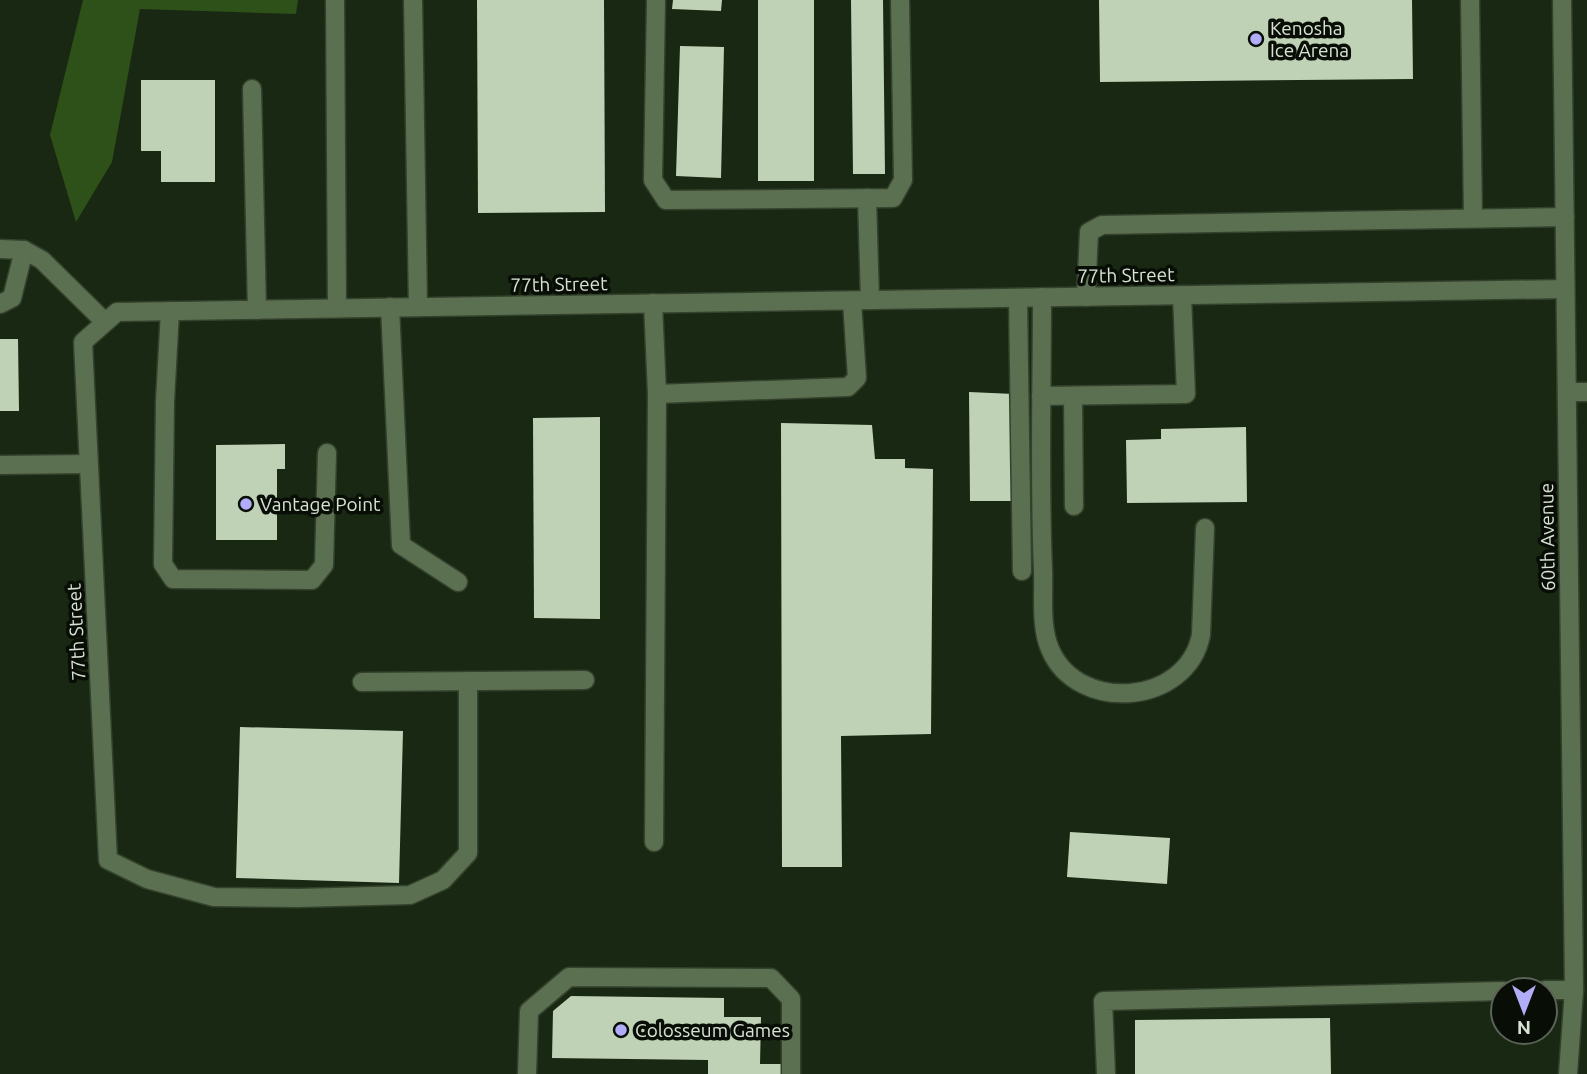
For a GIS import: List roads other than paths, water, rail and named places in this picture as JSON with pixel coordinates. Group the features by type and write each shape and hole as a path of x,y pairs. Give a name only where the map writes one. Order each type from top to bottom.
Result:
{"street":[{"path":"335,0 337,308"},
{"path":"413,0 418,307"},
{"path":"656,0 653,180 666,200 892,198 903,180 900,0"},
{"path":"1470,0 1473,218"},
{"name":"60th Avenue","path":"1562,0 1567,392 1578,589 1580,942 1568,1074"},
{"path":"252,89 257,310"},
{"path":"657,394 849,387 857,378 867,198"},
{"path":"1087,297 1089,232 1102,225 1564,217"},
{"path":"0,248 24,250 42,261 105,322"},
{"path":"0,304 12,298 24,250"},
{"name":"77th Street","path":"468,681 468,853 443,880 410,895 214,897 147,879 108,860 83,342 117,312 1565,289"},
{"path":"1041,396 1186,394 1182,295"},
{"path":"1042,297 1040,514 1045,632 1056,662 1069,676 1087,686 1108,692 1144,693 1171,680 1190,663 1198,649 1201,635 1205,528"},
{"path":"1018,298 1022,571"},
{"path":"653,303 657,394 654,842"},
{"path":"390,307 401,545 458,582"},
{"path":"170,311 165,401 163,564 173,579 312,580 324,565 327,453"},
{"path":"1567,392 1587,392"},
{"path":"1073,396 1074,506"},
{"path":"0,466 88,464"},
{"path":"362,682 585,680"},
{"path":"527,1074 529,1012 569,977 582,977 771,978 791,999 791,1074"},
{"path":"1559,990 1574,990"},
{"path":"1106,1074 1103,1001 1489,991"}],"place":[{"name":"Kenosha Ice Arena","path":"1256,39"},
{"name":"Vantage Point","path":"246,504"},
{"name":"Colosseum Games","path":"621,1030"}]}
